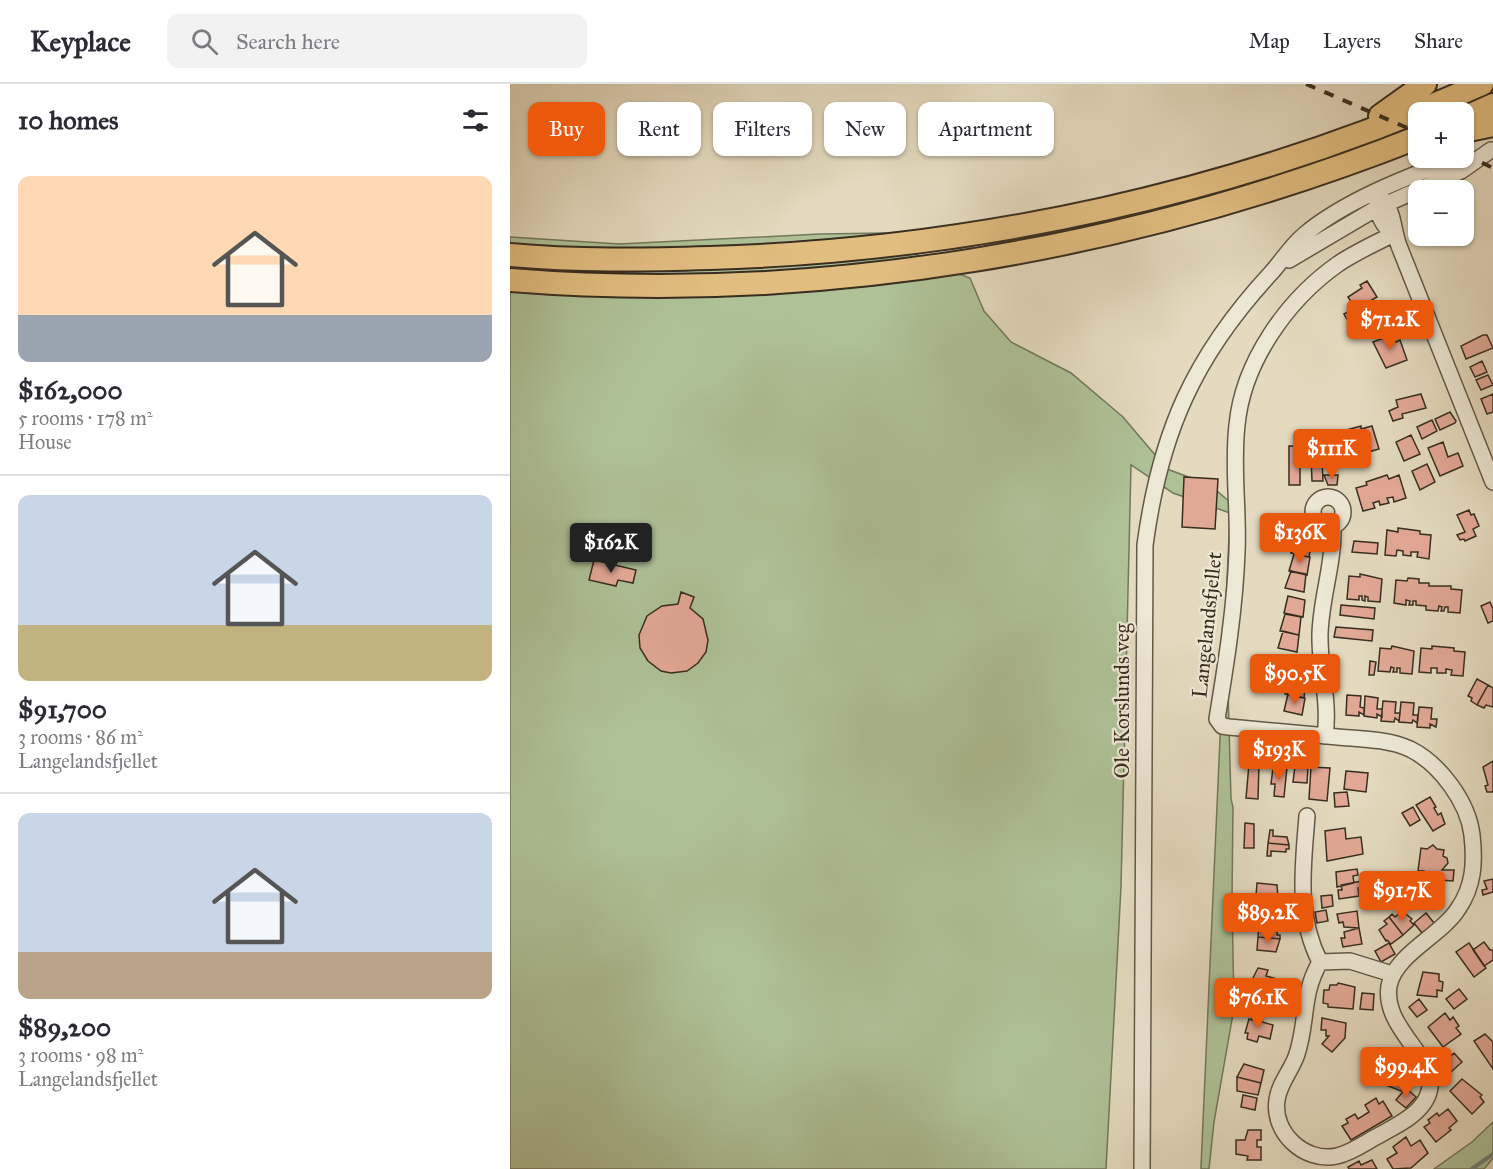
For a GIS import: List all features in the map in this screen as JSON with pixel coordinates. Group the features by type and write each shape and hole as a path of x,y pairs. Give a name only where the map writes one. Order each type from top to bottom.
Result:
{"highway":[{"path":"1352,136 1425,84"},
{"path":"510,255 644,260 836,252 931,241 1050,221 1226,178 1352,136 1482,84"},
{"path":"1474,114 1493,105"},
{"path":"1474,129 1493,125"},
{"path":"510,280 643,285 735,283 833,277 936,265 1054,245 1168,219 1308,178 1408,142"}],"street":[{"path":"1474,154 1492,150"},
{"path":"1380,201 1461,171 1492,150"},
{"path":"1380,201 1440,168"},
{"path":"1380,201 1396,225 1394,234 1493,482"},
{"name":"Ole Korslunds veg","path":"1142,1169 1145,545 1165,448 1191,383 1233,316 1275,268 1380,201"},
{"name":"Langelandsfjellet","path":"1392,974 1460,908 1473,874 1474,855 1471,827 1455,791 1427,761 1410,749 1372,740 1222,726 1217,719 1233,605 1237,552 1237,423 1243,395 1256,360 1287,313 1318,280 1337,265 1358,251 1394,234"},
{"path":"1325,736 1327,706 1320,634 1322,610 1332,565 1333,527"},
{"path":"1307,816 1302,872 1303,906 1306,927 1320,962"},
{"path":"1350,961 1392,974 1389,988 1394,1016 1429,1071 1431,1081 1430,1091 1419,1110 1410,1117 1348,1153 1326,1157 1304,1151 1288,1138 1281,1127 1276,1107 1281,1086 1297,1054 1306,994 1310,979 1320,962 1350,961"}],"green space":[{"path":"886,233 926,261 970,278 984,311 1011,342 1071,373 1123,417 1167,469 1210,485 1238,509 1227,653 1233,807 1234,1008 1214,1122 1209,1169 1201,1169 1201,1167 1230,513 1173,493 1131,465 1121,887 1106,1169 510,1169 510,237 619,244"},
{"path":"1493,1122 1493,1158 1484,1169 1434,1169 1472,1142"}],"building":[{"path":"1367,281 1377,297 1355,308 1348,297 1362,288 1360,285"},
{"path":"1353,309 1358,318 1349,323 1344,314"},
{"path":"1392,335 1396,342 1400,340 1407,360 1386,368 1373,342"},
{"path":"1487,335 1493,348 1466,359 1461,346"},
{"path":"1482,361 1487,372 1475,377 1470,367"},
{"path":"1488,375 1493,385 1481,390 1476,380"},
{"path":"1421,394 1426,408 1402,414 1403,418 1393,421 1389,411 1398,407 1396,400"},
{"path":"1493,394 1493,412 1487,414 1481,399"},
{"path":"1450,412 1455,423 1440,430 1435,419"},
{"path":"1432,420 1437,431 1422,439 1417,427"},
{"path":"1361,426 1361,429 1372,426 1379,449 1368,452 1366,447 1360,449 1361,453 1353,455 1352,451 1347,453 1348,458 1337,462 1330,438 1340,435 1339,432"},
{"path":"1411,435 1420,454 1404,461 1396,442"},
{"path":"1443,442 1448,457 1458,453 1463,466 1440,476 1428,448"},
{"path":"1289,446 1300,446 1300,485 1289,485"},
{"path":"1311,457 1322,457 1323,481 1312,481"},
{"path":"1427,464 1435,482 1420,490 1412,471"},
{"path":"1324,475 1338,475 1337,485 1328,485"},
{"path":"1387,475 1389,479 1399,475 1406,498 1394,502 1393,497 1387,498 1389,503 1380,505 1379,501 1373,503 1375,508 1363,511 1356,488"},
{"path":"1184,477 1218,479 1215,529 1182,527"},
{"path":"1469,510 1471,515 1474,514 1479,526 1473,529 1476,536 1465,541 1460,540 1457,535 1465,532 1457,515"},
{"path":"1398,528 1431,535 1429,559 1417,557 1418,552 1411,552 1411,556 1403,555 1403,551 1397,550 1396,556 1385,555 1387,530 1398,532"},
{"path":"1296,536 1312,539 1309,557 1291,553"},
{"path":"1354,541 1378,543 1377,554 1352,552"},
{"path":"1294,554 1310,557 1307,575 1289,571"},
{"path":"594,560 636,570 633,583 618,580 616,586 589,580"},
{"path":"1291,571 1306,574 1304,592 1285,588"},
{"path":"1360,574 1382,579 1380,602 1368,601 1368,597 1365,596 1365,601 1362,600 1362,596 1359,596 1359,600 1347,599 1349,576 1360,577"},
{"path":"1408,578 1419,579 1419,583 1429,583 1429,586 1451,586 1451,589 1462,590 1460,613 1448,612 1448,607 1441,611 1442,607 1439,606 1438,611 1426,610 1426,606 1416,605 1416,601 1413,601 1413,605 1409,605 1410,601 1406,600 1406,605 1394,603 1396,580 1407,581"},
{"path":"681,592 694,597 690,608 703,619 708,640 706,652 698,663 687,671 671,673 661,671 648,661 640,648 639,635 647,616 662,606 678,604"},
{"path":"1288,596 1305,600 1303,617 1284,613"},
{"path":"1490,602 1493,609 1493,621 1488,623 1481,606"},
{"path":"1341,605 1375,608 1374,619 1340,615"},
{"path":"1285,614 1301,617 1299,635 1280,631"},
{"path":"1336,627 1373,630 1372,641 1334,637"},
{"path":"1283,631 1299,635 1297,652 1278,648"},
{"path":"1392,646 1414,651 1412,674 1400,673 1400,668 1397,668 1397,672 1393,672 1394,668 1391,667 1390,672 1378,671 1380,648 1391,649"},
{"path":"1432,646 1454,648 1454,651 1465,652 1463,676 1451,675 1452,670 1446,669 1446,673 1437,673 1437,668 1431,668 1431,673 1419,672 1421,648 1432,649"},
{"path":"1288,658 1305,661 1303,679 1284,676"},
{"path":"1370,661 1376,662 1374,675 1369,675"},
{"path":"1290,677 1306,680 1304,698 1285,694"},
{"path":"1477,679 1488,685 1477,705 1468,696"},
{"path":"1488,685 1493,688 1493,707 1486,705 1484,708 1477,705"},
{"path":"1288,694 1305,698 1302,715 1284,711"},
{"path":"1347,695 1361,696 1360,707 1364,708 1364,715 1359,712 1359,716 1346,715"},
{"path":"1365,696 1378,698 1377,709 1382,709 1382,717 1377,714 1377,718 1364,716"},
{"path":"1383,701 1396,702 1395,713 1400,713 1399,721 1395,718 1394,722 1381,721"},
{"path":"1401,702 1414,703 1413,715 1418,715 1417,723 1413,720 1412,723 1399,722"},
{"path":"1419,707 1432,708 1431,719 1437,719 1436,727 1430,724 1430,728 1417,727"},
{"path":"1493,761 1493,792 1487,792 1485,786 1488,785 1483,767"},
{"path":"1249,764 1259,764 1258,799 1246,798"},
{"path":"1295,766 1308,767 1307,783 1293,782"},
{"path":"1287,767 1284,797 1274,796 1275,784 1271,784 1273,768"},
{"path":"1311,767 1330,768 1327,801 1309,799"},
{"path":"1346,771 1368,773 1366,792 1344,789"},
{"path":"1347,792 1349,806 1335,807 1334,793"},
{"path":"1430,797 1438,815 1441,813 1445,824 1433,831 1416,805"},
{"path":"1413,807 1420,820 1410,826 1402,813"},
{"path":"1245,823 1254,824 1254,848 1244,848"},
{"path":"1345,828 1346,839 1361,837 1363,854 1327,861 1325,831"},
{"path":"1270,830 1273,830 1273,836 1287,837 1289,845 1268,843"},
{"path":"1268,843 1289,845 1289,849 1286,849 1286,852 1271,851 1271,856 1267,856"},
{"path":"1433,845 1437,849 1444,850 1443,856 1447,858 1448,863 1442,870 1454,870 1453,881 1425,879 1424,871 1418,871 1421,848 1427,849"},
{"path":"1357,869 1358,875 1353,876 1354,883 1337,887 1336,872"},
{"path":"1493,879 1493,892 1483,895 1482,890 1487,889 1484,881"},
{"path":"1362,881 1363,887 1358,888 1359,896 1339,899 1338,890 1342,890 1341,885"},
{"path":"1257,883 1277,885 1278,898 1256,896"},
{"path":"1332,895 1333,906 1322,908 1321,896"},
{"path":"1256,896 1278,898 1274,911 1255,909"},
{"path":"1326,910 1328,921 1317,923 1315,912"},
{"path":"1357,911 1359,928 1344,927 1343,922 1339,923 1337,914"},
{"path":"1402,911 1412,919 1410,921 1414,925 1403,935 1389,917 1392,914 1395,917"},
{"path":"1426,913 1434,923 1422,933 1414,923"},
{"path":"1389,917 1403,935 1391,944 1386,941 1379,930 1387,924 1384,921"},
{"path":"1259,924 1278,926 1277,935 1280,935 1280,939 1258,937"},
{"path":"1359,928 1362,944 1343,947 1341,938 1345,938 1344,932"},
{"path":"1258,937 1280,939 1276,952 1257,950"},
{"path":"1484,942 1490,950 1493,950 1493,960 1484,966 1473,950"},
{"path":"1389,943 1395,954 1381,962 1375,951"},
{"path":"1469,943 1486,968 1474,977 1456,952"},
{"path":"1258,968 1268,970 1266,976 1277,979 1275,985 1252,980"},
{"path":"1423,972 1439,974 1439,981 1443,982 1442,991 1437,990 1437,997 1417,995"},
{"path":"1252,980 1275,985 1274,992 1263,989 1261,995 1252,993"},
{"path":"1338,983 1355,987 1353,1009 1328,1007 1328,1004 1323,1003 1324,990 1329,990 1330,985"},
{"path":"1459,989 1467,999 1454,1009 1446,999"},
{"path":"1362,993 1374,994 1373,1010 1360,1009"},
{"path":"1419,999 1427,1010 1417,1017 1409,1007"},
{"path":"1253,1013 1263,1016 1262,1022 1273,1025 1270,1039 1259,1036 1257,1042 1247,1039 1248,1033 1245,1033"},
{"path":"1445,1013 1450,1020 1453,1017 1459,1026 1456,1028 1461,1034 1443,1047 1428,1027"},
{"path":"1322,1018 1346,1023 1345,1038 1332,1052 1322,1044 1329,1036 1326,1036 1326,1030 1321,1030"},
{"path":"1485,1034 1493,1042 1493,1069 1474,1041"},
{"path":"1454,1053 1462,1062 1451,1072 1443,1063"},
{"path":"1385,1063 1409,1071 1401,1091 1386,1085 1387,1082 1380,1078"},
{"path":"1244,1064 1264,1070 1261,1083 1237,1077"},
{"path":"1237,1077 1261,1083 1258,1095 1237,1091"},
{"path":"1462,1079 1482,1095 1480,1097 1484,1102 1472,1114 1450,1091"},
{"path":"1406,1088 1416,1097 1406,1108 1396,1100"},
{"path":"1243,1095 1257,1098 1255,1110 1241,1107"},
{"path":"1376,1098 1379,1104 1383,1101 1392,1116 1351,1140 1342,1126 1348,1123 1346,1119 1355,1114 1358,1119 1369,1112 1365,1105"},
{"path":"1448,1109 1457,1121 1449,1128 1451,1130 1436,1142 1424,1127 1430,1123 1428,1120 1437,1113 1439,1116"},
{"path":"1248,1130 1261,1130 1261,1140 1257,1140 1257,1147 1261,1147 1261,1160 1247,1160 1248,1156 1236,1154 1236,1140 1245,1140"},
{"path":"1406,1137 1411,1146 1420,1140 1428,1153 1411,1168 1393,1169 1387,1159 1397,1153 1393,1147"},
{"path":"1372,1160 1377,1169 1349,1169 1348,1167 1359,1161 1361,1165"}],"waterway":[{"path":"1472,1169 1493,1154"}],"railway":[{"path":"1306,84 1408,128"},
{"path":"1474,159 1493,168"}]}
